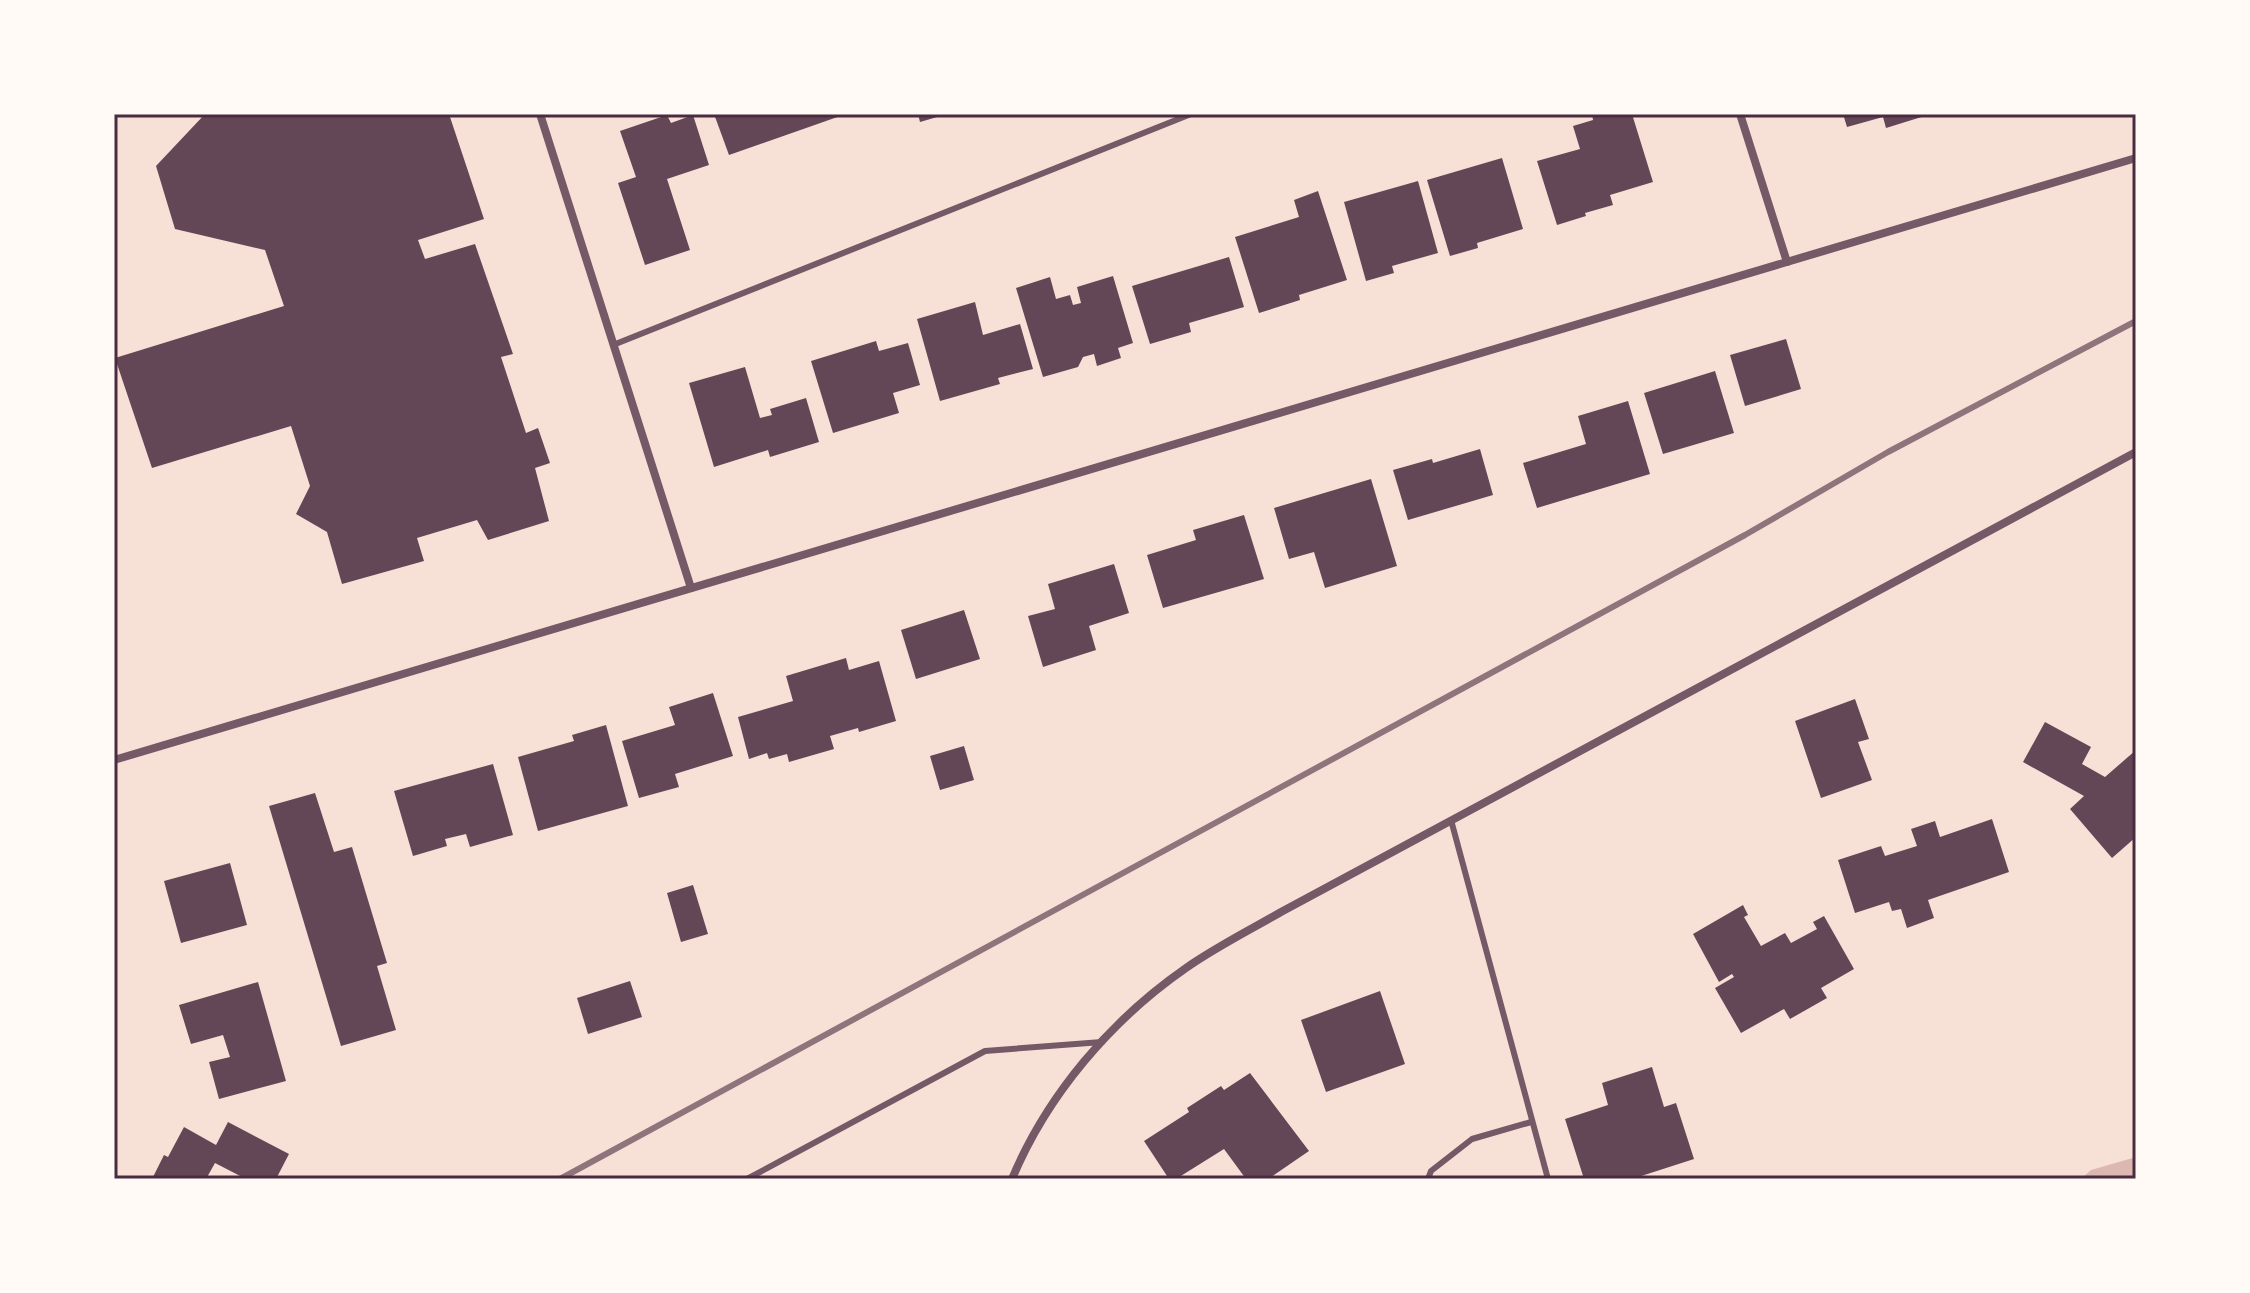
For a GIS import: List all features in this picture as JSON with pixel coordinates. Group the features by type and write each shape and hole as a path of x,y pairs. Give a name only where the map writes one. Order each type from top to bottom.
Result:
{"street":[{"path":"540,114 691,588"},
{"path":"1740,114 1787,262"},
{"path":"114,760 2136,158"},
{"path":"1012,1179 1026,1146 1050,1107 1102,1042 1140,1005 1186,968 1281,912 2136,452"}],"lane":[{"path":"613,345 1191,114"},
{"path":"1451,820 1548,1179"},
{"path":"747,1179 985,1051 1102,1042"},
{"path":"1428,1179 1431,1171 1472,1139 1531,1122"}],"shaded area":[{"path":"2136,1157 2136,1179 2081,1179 2091,1170"}],"building":[{"path":"205,114 449,114 484,219 418,240 425,259 475,244 513,354 501,357 526,433 538,428 550,463 535,468 549,521 488,540 477,520 417,538 424,561 342,584 327,532 296,514 310,486 291,426 152,468 115,358 284,306 265,250 175,229 156,166"},
{"path":"714,114 846,114 729,155"},
{"path":"918,114 944,114 944,115 920,122"},
{"path":"1592,114 1632,114 1653,182 1610,195 1613,205 1557,225 1537,161 1580,149 1573,126 1593,120"},
{"path":"1843,114 1928,115 1886,128 1883,117 1847,127"},
{"path":"667,115 671,123 693,115 709,165 667,179 690,250 645,265 618,183 636,177 620,131"},
{"path":"1502,158 1523,229 1477,243 1478,248 1450,256 1427,180"},
{"path":"1418,181 1438,253 1392,266 1394,273 1366,281 1344,202"},
{"path":"1318,191 1347,280 1299,295 1300,300 1259,313 1235,237 1299,217 1294,200"},
{"path":"1229,257 1244,307 1189,323 1191,332 1150,344 1132,286"},
{"path":"1113,276 1133,343 1118,348 1121,358 1097,366 1094,354 1083,357 1078,367 1043,377 1016,288 1050,277 1056,299 1070,295 1073,305 1081,303 1077,287"},
{"path":"975,302 983,335 1020,324 1033,369 998,378 1000,384 940,401 917,319"},
{"path":"1786,339 1801,389 1745,406 1730,355"},
{"path":"876,341 879,351 908,343 920,385 893,393 899,413 833,433 811,361"},
{"path":"745,367 760,418 772,415 770,409 806,398 819,442 770,457 768,450 714,467 689,383"},
{"path":"1715,371 1734,433 1663,454 1644,393"},
{"path":"1628,401 1650,474 1537,508 1523,463 1586,444 1578,416"},
{"path":"1480,449 1493,495 1408,520 1393,470 1432,459 1433,463"},
{"path":"1371,479 1397,566 1325,588 1314,552 1289,559 1274,508"},
{"path":"1244,515 1264,579 1163,608 1147,555 1196,540 1193,530"},
{"path":"1114,564 1129,613 1089,626 1096,650 1043,667 1028,616 1055,609 1048,584"},
{"path":"964,610 980,659 916,679 901,630"},
{"path":"846,658 849,670 879,661 896,721 859,732 858,728 830,736 834,749 789,762 787,754 769,759 767,753 749,759 738,717 793,701 786,676"},
{"path":"713,693 733,756 675,774 679,787 639,798 622,741 675,725 669,707"},
{"path":"1855,699 1869,739 1858,742 1872,780 1821,798 1795,721"},
{"path":"2045,722 2091,747 2082,764 2105,777 2136,750 2136,837 2112,858 2070,809 2084,796 2023,762"},
{"path":"606,725 628,806 538,831 518,757 574,741 572,735"},
{"path":"964,746 974,780 940,790 930,756"},
{"path":"493,764 513,835 470,847 466,834 445,839 447,846 413,856 394,791"},
{"path":"315,793 334,852 352,847 387,963 377,966 396,1030 341,1046 269,806"},
{"path":"1992,819 2009,872 1928,900 1934,918 1907,928 1901,909 1892,911 1889,902 1855,913 1838,860 1881,846 1885,856 1917,846 1911,829 1935,821 1940,837"},
{"path":"230,863 247,925 181,943 164,881"},
{"path":"693,885 708,934 681,942 667,893"},
{"path":"1743,905 1748,915 1744,917 1761,946 1785,933 1791,943 1817,929 1813,922 1824,916 1854,969 1821,988 1827,998 1790,1019 1784,1009 1741,1033 1715,988 1734,977 1732,974 1719,982 1693,934"},
{"path":"630,981 642,1017 588,1034 577,998"},
{"path":"258,982 286,1081 219,1099 209,1062 230,1057 223,1035 191,1044 179,1005"},
{"path":"1380,991 1405,1064 1326,1092 1301,1020"},
{"path":"1652,1067 1664,1107 1676,1103 1694,1159 1632,1179 1584,1179 1565,1119 1608,1105 1602,1083"},
{"path":"1250,1073 1309,1151 1268,1179 1246,1179 1224,1149 1176,1179 1169,1179 1144,1141 1189,1112 1187,1108 1221,1086 1224,1090"},
{"path":"228,1122 289,1154 276,1179 246,1179 215,1163 206,1179 152,1179 184,1127 216,1145"}],"railway":[{"path":"560,1179 1745,535 1888,452 2136,321"}]}
